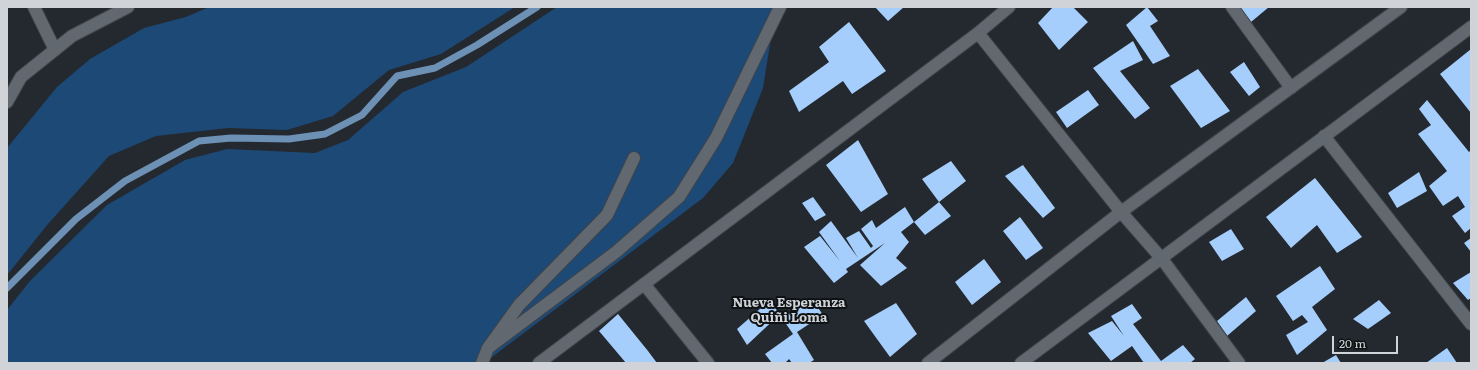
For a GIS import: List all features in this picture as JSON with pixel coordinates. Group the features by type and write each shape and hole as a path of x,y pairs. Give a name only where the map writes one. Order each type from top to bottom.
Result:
{"street":[{"path":"34,7 56,50"},
{"path":"7,102 21,77 72,36 128,7"},
{"path":"488,348 616,252 679,197 716,138 780,7"},
{"path":"539,363 978,34 1009,7"},
{"path":"1232,7 1291,88"},
{"path":"928,363 1121,212 1402,7"},
{"path":"1021,363 1162,259 1471,26"},
{"path":"978,34 1121,212 1162,259 1239,363"},
{"path":"1324,136 1471,324"},
{"path":"482,363 488,348 519,304 608,215 634,158"},
{"path":"644,284 708,363"}],"shaded area":[{"path":"209,7 515,7 441,54 389,70 333,116 287,130 228,128 156,136 109,156 48,224 7,275 7,148 57,87 90,59 144,28 186,17"},
{"path":"557,7 776,7 763,88 733,163 703,198 484,363 7,363 7,310 30,281 107,205 185,160 227,149 315,153 348,140 403,92 466,67"}],"building":[{"path":"875,7 904,7 888,21"},
{"path":"1053,7 1073,7 1088,22 1059,50 1038,23"},
{"path":"1147,7 1158,21 1150,26 1170,56 1153,64 1126,25"},
{"path":"1239,7 1269,7 1251,22"},
{"path":"849,22 886,71 852,94 843,81 799,112 789,91 829,62 819,47"},
{"path":"1133,41 1143,60 1120,71 1150,108 1135,119 1093,68"},
{"path":"1471,49 1471,113 1440,74"},
{"path":"1244,62 1260,87 1249,96 1230,72"},
{"path":"1198,69 1230,111 1201,128 1170,86"},
{"path":"1088,90 1099,105 1067,128 1056,112"},
{"path":"1427,100 1469,152 1471,150 1471,228 1465,233 1452,216 1465,207 1458,196 1443,206 1429,186 1447,171 1418,134 1431,125 1419,109"},
{"path":"858,140 888,194 861,212 826,165"},
{"path":"951,161 966,181 939,202 922,179"},
{"path":"1023,165 1055,208 1043,218 1005,176"},
{"path":"1419,172 1427,191 1397,208 1388,193"},
{"path":"1315,178 1362,237 1337,253 1317,225 1291,248 1266,217"},
{"path":"813,197 826,215 815,221 802,203"},
{"path":"939,202 951,216 925,235 914,222"},
{"path":"905,207 914,222 901,232 909,242 896,258 907,268 881,286 860,265 885,243 846,269 848,272 834,283 804,247 820,236 840,261 819,232 831,221 858,258 846,238 859,231 871,248 873,246 861,229 872,220 876,228"},
{"path":"1020,217 1043,248 1026,260 1003,231"},
{"path":"1231,229 1244,249 1222,261 1209,242"},
{"path":"1471,238 1471,252 1464,243"},
{"path":"984,259 1001,282 972,305 955,282"},
{"path":"1320,266 1335,289 1312,307 1327,330 1297,355 1286,335 1308,322 1302,315 1293,321 1276,296"},
{"path":"1471,272 1471,298 1468,300 1453,283"},
{"path":"1246,297 1256,311 1227,336 1217,321"},
{"path":"812,299 823,315 797,332 814,360 809,363 792,363 789,359 785,363 772,363 765,354 793,334 782,318"},
{"path":"1379,300 1391,313 1368,329 1353,319"},
{"path":"769,301 780,314 747,345 737,329"},
{"path":"896,303 917,334 890,357 864,321"},
{"path":"1132,304 1142,318 1133,324 1161,361 1183,345 1195,359 1190,363 1144,363 1132,346 1111,361 1088,333 1112,321 1124,336 1111,316"},
{"path":"618,314 657,363 626,363 599,331"},
{"path":"1447,348 1457,363 1426,363"},
{"path":"1336,355 1341,363 1322,363"}],"waterway":[{"path":"7,288 76,219 125,181 199,141 231,138 289,139 325,134 362,115 397,76 435,68 477,45 537,7"}],"district":[{"name":"Nueva Esperanza Quiñi Loma","path":"789,310"}]}
